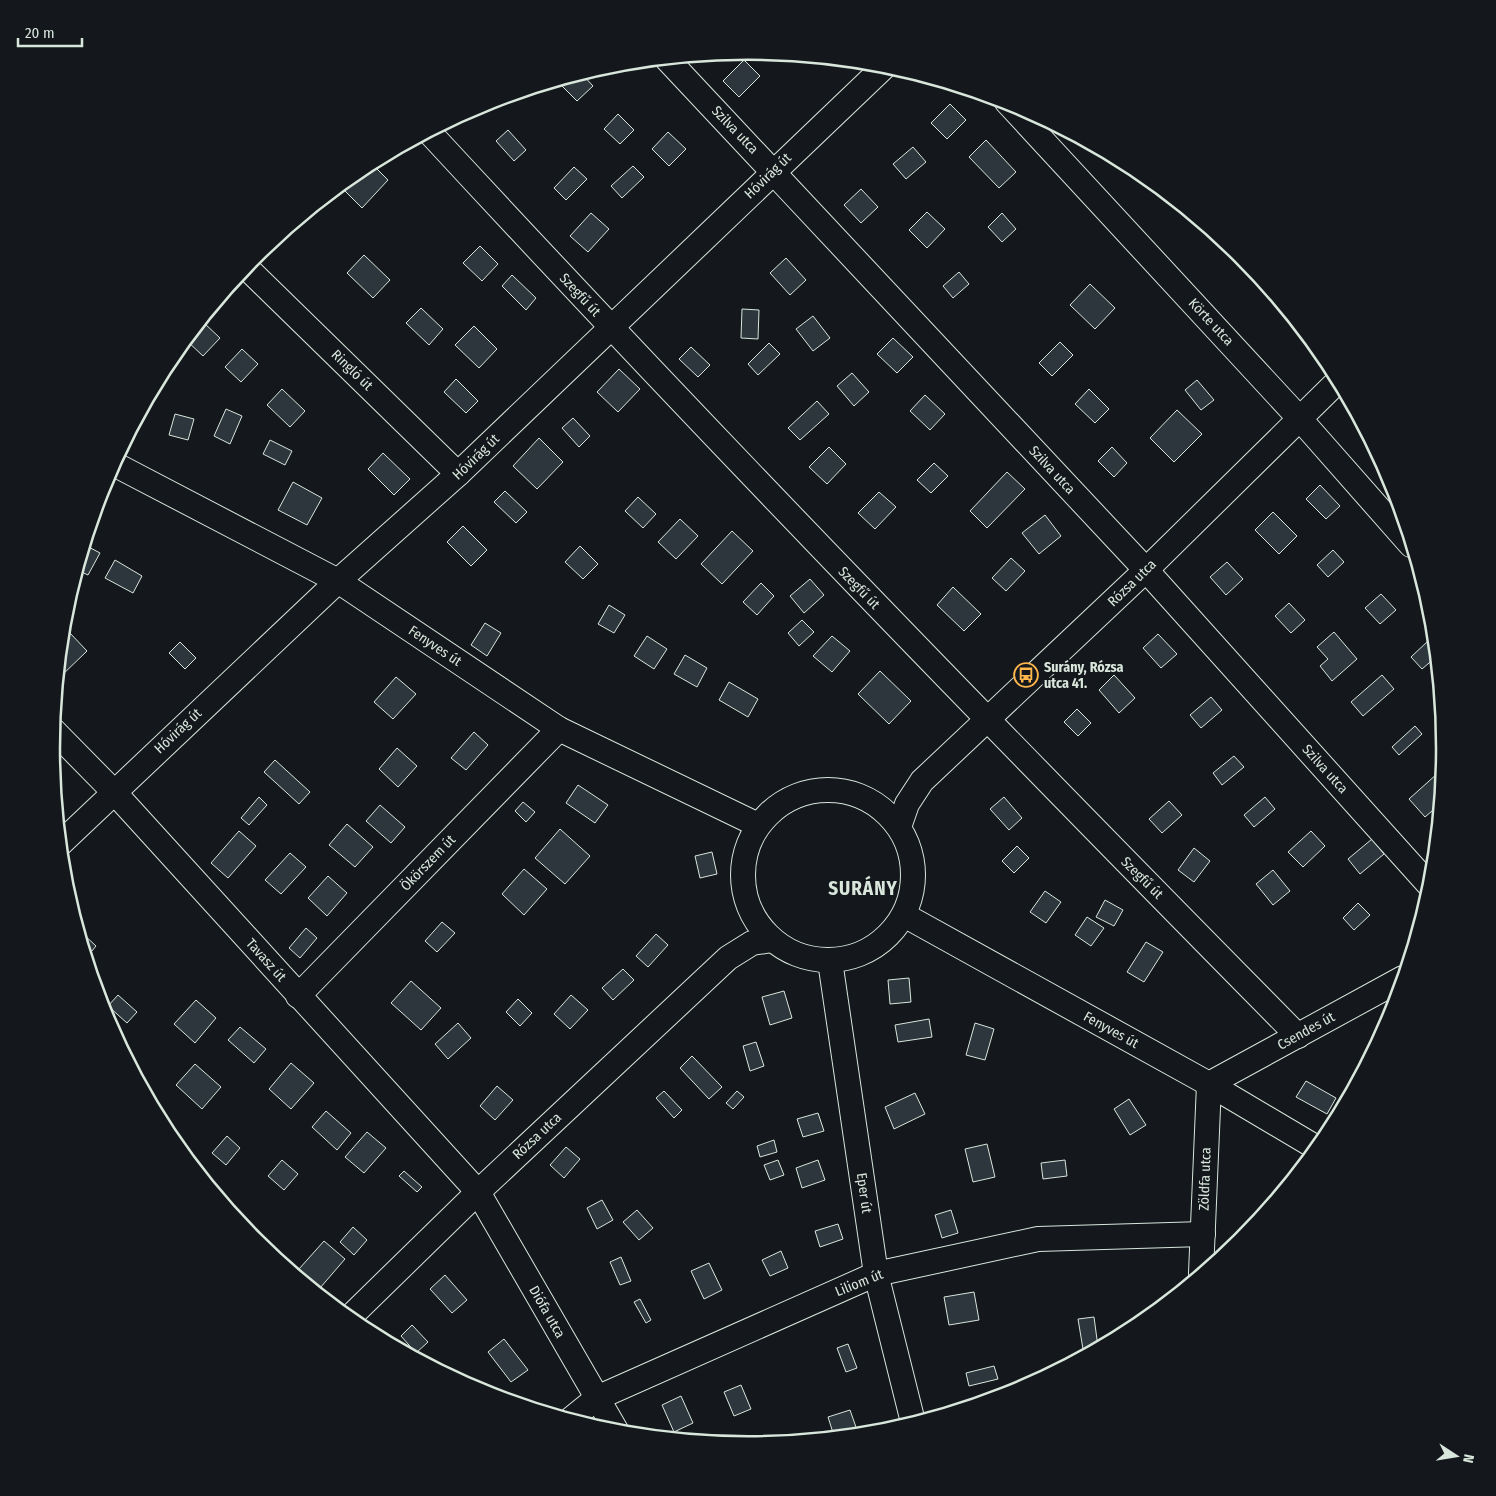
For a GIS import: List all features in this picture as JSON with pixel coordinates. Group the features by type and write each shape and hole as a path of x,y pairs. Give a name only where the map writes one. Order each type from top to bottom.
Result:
{"street":[{"name":"Szilva utca","path":"672,64 1146,570 1423,880"},
{"name":"Hóvirág út","path":"66,837 338,581 458,474 878,72"},
{"name":"Körte utca","path":"1020,116 1300,419 1401,534"},
{"name":"Szegfű út","path":"433,137 610,328 986,721 1298,1036"},
{"name":"Ringló út","path":"252,273 458,474"},
{"name":"Rózsa utca","path":"922,781 1146,570 1333,386"},
{"name":"Fenyves út","path":"120,467 338,581 559,729 758,825"},
{"name":"Ökörszem út","path":"298,996 559,729"},
{"name":"Tavasz út","path":"60,737 114,792 478,1192"},
{"path":"868,799 890,796 922,781"},
{"path":"899,827 908,804 922,781"},
{"path":"835,790 852,793 868,799 883,810 899,827 912,856 913,887 904,915 888,936 865,952 848,958 830,961 798,956 772,940 754,918 747,903 742,872 746,850 758,825 775,808 789,798 805,792 835,790"},
{"path":"728,958 741,930 747,903"},
{"name":"Fenyves út","path":"904,915 1208,1084 1310,1144"},
{"path":"728,958 752,943 772,940"},
{"name":"Rózsa utca","path":"355,1312 478,1192 728,958"},
{"name":"Eper út","path":"830,961 876,1274 912,1416"},
{"name":"Csendes út","path":"1208,1084 1394,983"},
{"name":"Zöldfa utca","path":"1201,1266 1208,1084"},
{"name":"Diófa utca","path":"478,1192 611,1422"},
{"name":"Liliom út","path":"577,1414 597,1398 876,1274 1038,1239 1203,1234"}],"building":[{"path":"744,60 760,76 739,97 723,81"},
{"path":"587,79 593,86 577,101 562,86"},
{"path":"950,104 966,120 947,139 931,123"},
{"path":"618,114 634,130 620,144 604,129"},
{"path":"508,130 526,150 514,161 496,141"},
{"path":"668,132 686,149 669,166 652,149"},
{"path":"986,140 1016,172 999,188 969,157"},
{"path":"913,147 926,162 906,179 893,164"},
{"path":"633,166 644,177 622,198 611,186"},
{"path":"574,167 587,179 566,200 554,188"},
{"path":"377,169 388,180 362,208 345,191"},
{"path":"861,189 878,207 861,223 844,205"},
{"path":"927,212 945,229 927,248 909,230"},
{"path":"591,213 609,229 588,252 570,236"},
{"path":"1002,213 1016,229 1002,242 988,227"},
{"path":"480,246 498,264 482,281 463,263"},
{"path":"364,255 390,280 373,298 347,273"},
{"path":"786,258 806,280 790,295 770,273"},
{"path":"959,272 969,284 953,298 943,286"},
{"path":"512,275 536,298 526,310 502,286"},
{"path":"1090,284 1115,308 1095,329 1070,305"},
{"path":"421,308 443,329 429,345 406,323"},
{"path":"742,309 759,310 758,339 741,338"},
{"path":"813,316 830,338 813,351 796,329"},
{"path":"206,325 220,338 203,356 191,345"},
{"path":"474,326 497,349 479,368 455,345"},
{"path":"893,338 913,357 897,373 877,354"},
{"path":"1060,342 1073,355 1052,376 1039,363"},
{"path":"769,343 780,354 758,375 748,364"},
{"path":"691,347 710,365 698,377 679,359"},
{"path":"242,349 258,364 241,382 225,367"},
{"path":"619,369 640,389 618,412 597,392"},
{"path":"852,373 869,392 854,406 837,386"},
{"path":"456,379 478,401 466,413 444,392"},
{"path":"1197,380 1214,400 1201,410 1185,390"},
{"path":"282,389 305,411 290,427 267,405"},
{"path":"1089,389 1109,409 1095,423 1075,404"},
{"path":"925,395 945,414 930,430 910,411"},
{"path":"817,401 829,414 800,440 788,428"},
{"path":"226,409 242,416 230,444 214,436"},
{"path":"1177,410 1202,434 1174,462 1150,438"},
{"path":"175,414 194,419 188,440 169,435"},
{"path":"573,418 590,436 579,447 562,428"},
{"path":"539,438 563,462 537,489 513,466"},
{"path":"270,440 292,451 285,465 263,454"},
{"path":"829,447 846,464 827,484 809,467"},
{"path":"1112,447 1127,463 1114,477 1098,461"},
{"path":"383,453 410,479 394,495 368,469"},
{"path":"934,463 948,476 931,493 917,480"},
{"path":"1007,472 1025,489 987,528 970,511"},
{"path":"293,482 322,498 307,525 278,510"},
{"path":"1320,485 1340,506 1326,519 1306,499"},
{"path":"505,491 527,512 516,523 494,502"},
{"path":"879,492 896,507 875,529 858,513"},
{"path":"638,497 656,514 643,528 625,511"},
{"path":"1273,512 1297,536 1279,554 1255,530"},
{"path":"1045,515 1061,536 1039,554 1022,533"},
{"path":"680,519 698,536 676,559 658,542"},
{"path":"463,526 487,550 471,566 447,542"},
{"path":"732,531 753,551 722,584 701,564"},
{"path":"580,546 598,564 583,579 565,562"},
{"path":"90,548 100,553 88,575 82,572"},
{"path":"1333,550 1344,562 1328,577 1317,565"},
{"path":"1011,558 1025,571 1006,591 992,578"},
{"path":"115,560 142,576 133,593 105,578"},
{"path":"1227,562 1243,579 1226,595 1210,577"},
{"path":"810,579 824,595 804,613 790,596"},
{"path":"761,583 774,596 757,615 743,602"},
{"path":"953,587 981,614 964,631 937,605"},
{"path":"1381,594 1396,610 1380,624 1365,608"},
{"path":"1289,603 1305,620 1291,633 1275,616"},
{"path":"609,605 625,615 614,633 598,624"},
{"path":"802,620 814,632 799,646 788,633"},
{"path":"485,623 501,633 487,656 471,645"},
{"path":"1334,632 1357,659 1332,681 1320,666 1328,659 1317,647"},
{"path":"70,633 87,651 64,673"},
{"path":"1158,634 1177,654 1161,668 1143,648"},
{"path":"647,636 667,649 654,669 634,656"},
{"path":"832,636 850,651 832,672 813,656"},
{"path":"180,642 196,658 185,669 169,653"},
{"path":"1427,642 1430,662 1422,669 1411,657"},
{"path":"685,655 707,668 697,687 674,674"},
{"path":"880,671 911,701 889,724 858,694"},
{"path":"1114,675 1135,698 1119,713 1099,690"},
{"path":"1382,675 1394,689 1363,716 1351,702"},
{"path":"396,677 416,694 393,719 374,702"},
{"path":"729,682 758,699 748,717 719,700"},
{"path":"1211,697 1222,710 1201,728 1190,715"},
{"path":"1077,709 1091,723 1078,736 1064,722"},
{"path":"1415,726 1422,734 1399,755 1392,747"},
{"path":"474,732 488,745 466,770 451,758"},
{"path":"397,748 417,766 398,787 379,769"},
{"path":"1234,756 1244,767 1222,785 1213,773"},
{"path":"275,760 310,792 299,804 264,772"},
{"path":"1435,775 1433,810 1425,817 1409,799"},
{"path":"578,785 608,805 595,823 566,803"},
{"path":"259,797 267,805 249,825 241,818"},
{"path":"1004,797 1022,818 1009,830 990,809"},
{"path":"1265,797 1275,809 1254,827 1244,815"},
{"path":"1169,801 1182,815 1162,833 1149,819"},
{"path":"523,802 535,812 526,822 515,811"},
{"path":"380,805 405,827 391,843 366,821"},
{"path":"347,824 373,847 355,867 329,845"},
{"path":"560,829 590,856 565,884 535,858"},
{"path":"239,831 256,846 228,878 211,863"},
{"path":"1311,831 1325,846 1303,867 1288,852"},
{"path":"1372,839 1384,854 1360,874 1348,859"},
{"path":"1017,846 1029,858 1014,873 1002,861"},
{"path":"1194,848 1210,861 1194,882 1178,870"},
{"path":"712,852 717,874 700,878 695,856"},
{"path":"290,853 306,867 281,894 265,880"},
{"path":"524,869 547,889 524,915 502,894"},
{"path":"1273,870 1290,891 1273,905 1256,884"},
{"path":"328,876 347,893 327,916 308,898"},
{"path":"1045,891 1061,902 1046,923 1030,912"},
{"path":"1105,900 1123,910 1114,926 1096,917"},
{"path":"1358,903 1370,915 1354,930 1343,918"},
{"path":"1087,917 1104,928 1091,946 1075,935"},
{"path":"442,922 455,933 437,952 425,941"},
{"path":"306,928 317,938 300,958 289,948"},
{"path":"656,934 668,945 648,967 636,956"},
{"path":"87,937 96,946 91,952"},
{"path":"1146,942 1163,952 1144,982 1127,972"},
{"path":"623,969 634,980 613,1000 602,988"},
{"path":"909,978 911,1002 890,1004 888,980"},
{"path":"411,981 441,1008 421,1030 391,1003"},
{"path":"784,991 792,1018 770,1025 762,997"},
{"path":"118,995 137,1012 127,1023 111,1009 110,1004"},
{"path":"571,995 588,1010 570,1029 554,1014"},
{"path":"518,999 532,1013 520,1026 506,1012"},
{"path":"196,1000 216,1018 195,1043 174,1024"},
{"path":"929,1019 932,1037 898,1042 895,1025"},
{"path":"458,1023 471,1038 448,1059 435,1044"},
{"path":"975,1023 994,1029 985,1060 966,1055"},
{"path":"240,1027 266,1049 254,1063 228,1040"},
{"path":"756,1042 764,1066 750,1071 743,1046"},
{"path":"692,1056 722,1087 709,1099 680,1068"},
{"path":"291,1063 314,1083 291,1109 269,1089"},
{"path":"195,1064 221,1087 202,1109 176,1085"},
{"path":"1306,1081 1336,1098 1327,1114 1296,1097"},
{"path":"497,1086 513,1100 495,1120 480,1106"},
{"path":"664,1091 682,1110 674,1118 656,1098"},
{"path":"737,1091 744,1097 733,1109 726,1103"},
{"path":"915,1093 925,1114 894,1129 885,1107"},
{"path":"1129,1099 1146,1125 1130,1135 1114,1109"},
{"path":"326,1111 351,1133 337,1150 312,1127"},
{"path":"818,1113 824,1131 803,1137 797,1119"},
{"path":"367,1132 386,1148 364,1173 345,1157"},
{"path":"227,1136 240,1148 226,1165 212,1153"},
{"path":"774,1140 777,1152 760,1157 757,1146"},
{"path":"987,1144 995,1177 973,1182 965,1149"},
{"path":"566,1147 580,1159 564,1178 550,1165"},
{"path":"282,1160 298,1174 284,1190 268,1176"},
{"path":"778,1160 784,1175 770,1180 764,1165"},
{"path":"818,1160 825,1180 802,1188 796,1168"},
{"path":"1065,1160 1067,1176 1043,1179 1041,1163"},
{"path":"404,1171 422,1187 417,1192 399,1176"},
{"path":"602,1200 613,1220 597,1229 587,1208"},
{"path":"637,1210 653,1228 639,1240 623,1222"},
{"path":"951,1210 958,1233 942,1238 935,1215"},
{"path":"838,1224 843,1239 820,1247 815,1231"},
{"path":"353,1227 367,1240 354,1255 340,1242"},
{"path":"324,1241 345,1259 321,1287 299,1269"},
{"path":"781,1251 788,1268 770,1276 762,1260"},
{"path":"621,1257 631,1281 620,1285 610,1262"},
{"path":"709,1263 722,1290 704,1299 691,1271"},
{"path":"445,1275 467,1300 452,1313 430,1289"},
{"path":"974,1292 979,1320 949,1325 944,1297"},
{"path":"640,1299 651,1320 646,1323 634,1302"},
{"path":"1094,1317 1097,1341 1083,1349 1078,1319"},
{"path":"412,1325 428,1342 418,1351 412,1348 401,1336"},
{"path":"504,1339 528,1370 511,1382 488,1352"},
{"path":"848,1344 857,1368 846,1372 837,1348"},
{"path":"994,1366 998,1379 969,1386 966,1373"},
{"path":"741,1385 751,1409 734,1416 724,1392"},
{"path":"681,1396 693,1423 674,1432 662,1405"},
{"path":"850,1410 856,1427 832,1431 828,1417"}],"place":[{"name":"Surány, Rózsa utca 41.","path":"1026,675"}],"district":[{"name":"SURÁNY","path":"863,888"}]}
